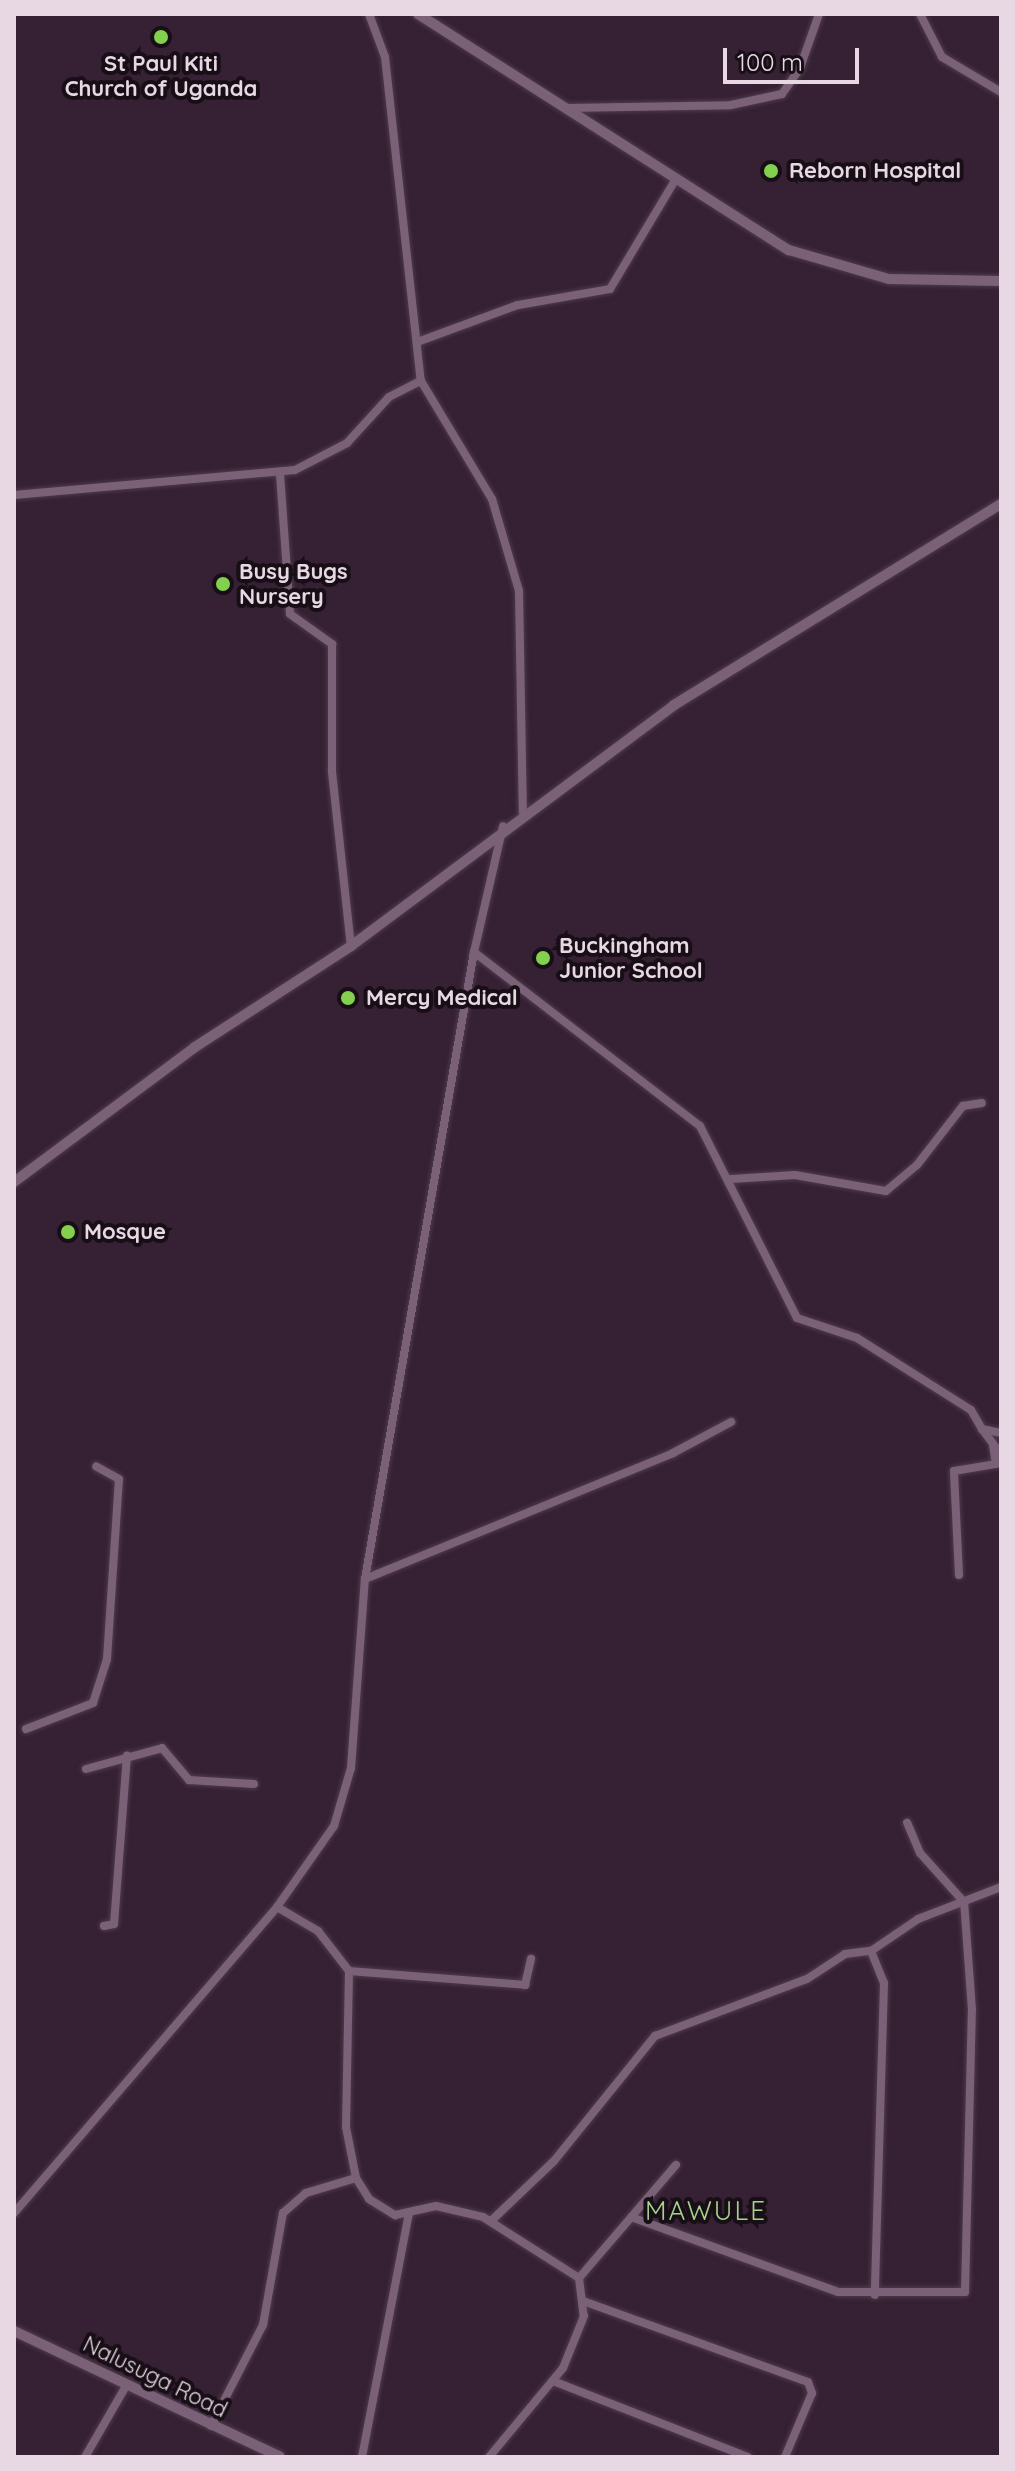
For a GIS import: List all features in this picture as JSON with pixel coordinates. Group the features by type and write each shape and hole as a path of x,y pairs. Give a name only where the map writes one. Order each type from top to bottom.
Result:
{"street":[{"path":"369,14 385,57 410,309 420,341 421,381 506,533 519,591 523,812"},
{"path":"418,14 674,182 789,250 842,268 931,284 1001,281"},
{"path":"562,108 731,105 782,94 800,68 819,14"},
{"path":"920,14 942,57 1001,92"},
{"path":"420,341 518,305 610,289 674,182"},
{"path":"14,495 280,474 347,443 389,397 421,381"},
{"path":"280,474 290,614 332,644 332,772 351,946"},
{"path":"14,1182 195,1047 351,946 523,812 787,631 1001,504"},
{"path":"14,2213 277,1907 334,1826 351,1768 365,1579 474,952 503,826"},
{"path":"474,952 700,1126 731,1179 797,1318 857,1338 921,1375 971,1410 1001,1454"},
{"path":"731,1179 795,1175 886,1191 917,1165 963,1106 982,1103"},
{"path":"365,1579 673,1453 731,1422"},
{"path":"982,1429 1001,1433"},
{"path":"959,1575 954,1471 996,1464 993,1446"},
{"path":"26,1729 93,1703 103,1673 113,1629 119,1479 96,1466"},
{"path":"86,1769 127,1755 162,1748 189,1780 254,1784"},
{"path":"104,1926 114,1924 127,1755"},
{"path":"631,2217 838,2292 954,2296 970,2282 972,2010 964,1902 920,1853 907,1823"},
{"path":"491,2221 554,2161 655,2036 807,1979 845,1954 871,1951 918,1919 1001,1887"},
{"path":"277,1907 318,1931 349,1971 345,2091 356,2178 381,2210 409,2214 436,2206 491,2221 579,2278 583,2301 575,2345 553,2381 489,2457"},
{"path":"871,1951 884,1983 875,2295"},
{"path":"349,1971 525,1985 531,1959"},
{"path":"579,2278 676,2165"},
{"path":"211,2426 263,2325 283,2213 306,2193 356,2178"},
{"path":"362,2457 409,2214"},
{"path":"583,2301 808,2382 812,2393 785,2457"},
{"name":"Nalusuga Road","path":"14,2331 280,2457"},
{"path":"553,2381 748,2457"},
{"path":"85,2457 126,2386"}],"place":[{"name":"St Paul Kiti Church of Uganda","path":"161,37"},
{"name":"Reborn Hospital","path":"771,171"},
{"name":"Busy Bugs Nursery","path":"223,584"},
{"name":"Buckingham Junior School","path":"543,958"},
{"name":"Mercy Medical","path":"348,998"},
{"name":"Mosque","path":"68,1232"}],"district":[{"name":"MAWULE","path":"706,2211"}]}
